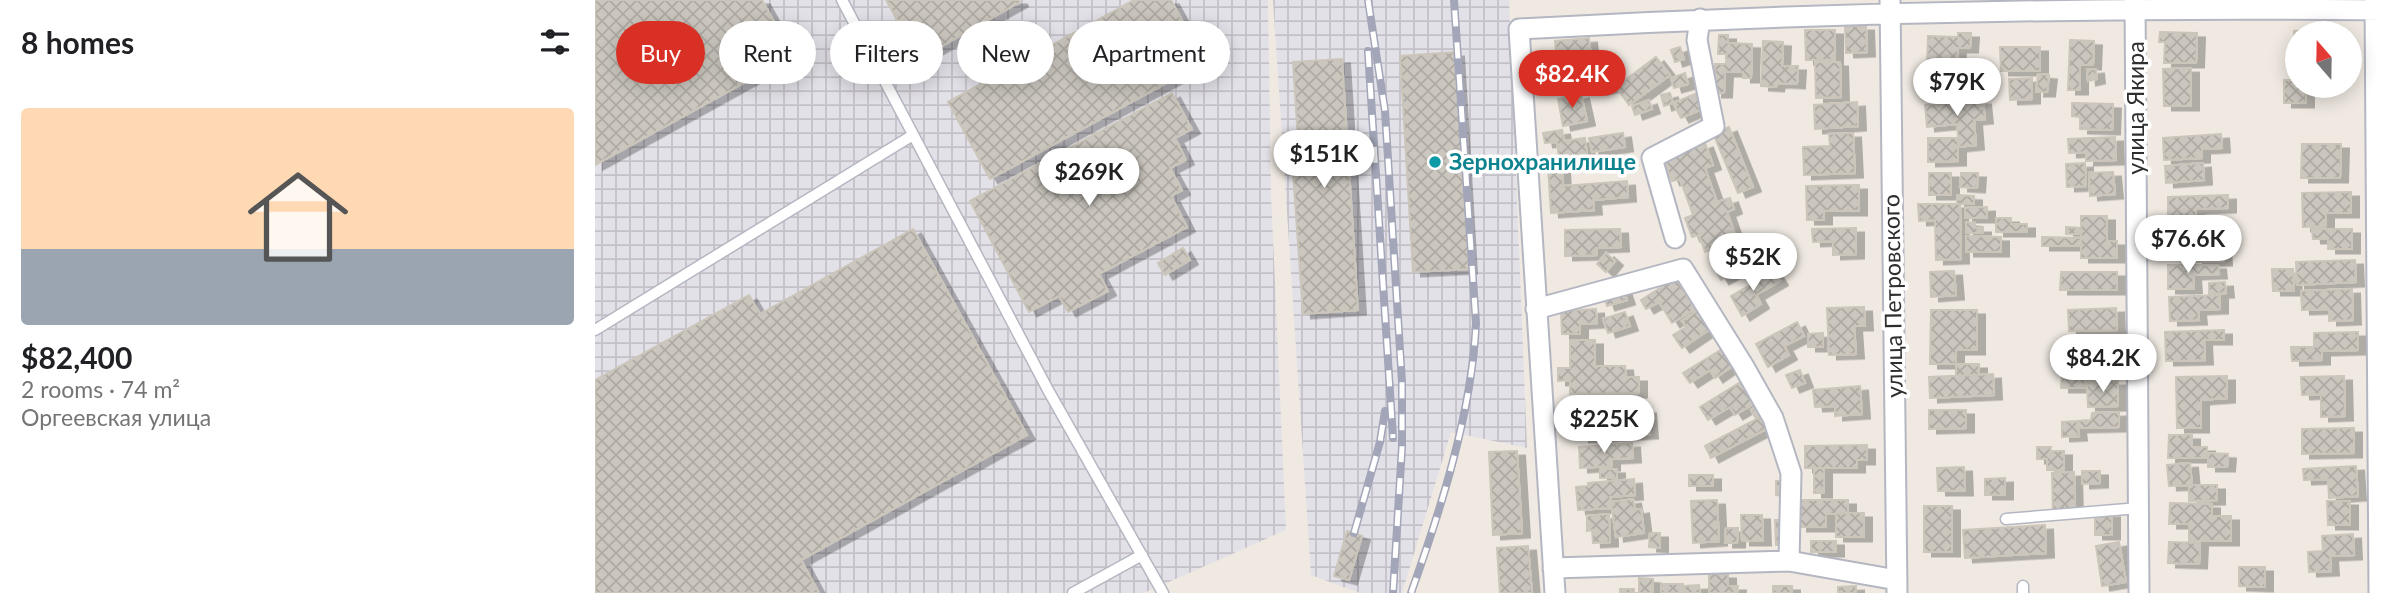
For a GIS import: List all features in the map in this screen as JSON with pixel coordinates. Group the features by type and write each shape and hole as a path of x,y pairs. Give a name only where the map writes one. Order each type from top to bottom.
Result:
{"street":[{"path":"1555,593 1519,29 1890,6 2135,4 2378,7 2379,593"},
{"name":"улица Якира","path":"2135,4 2139,593"},
{"name":"улица Петровского","path":"1890,6 1897,586"},
{"path":"1675,237 1652,158 1714,126 1697,40 1700,19"},
{"path":"1536,309 1683,269 1773,418 1791,474 1789,561"},
{"path":"1553,568 1789,561 1897,586"}],"lane":[{"path":"842,0 1048,390 1163,593"},
{"path":"595,330 913,135"},
{"path":"2005,519 2139,508"},
{"path":"1073,593 1142,555"}],"shaded area":[{"path":"595,0 1268,0 1271,194 1286,530 1144,593 595,593"},
{"path":"1273,0 1509,0 1527,448 1451,432 1402,593 1360,593 1311,575"}],"building":[{"path":"595,0 762,0 774,21 719,21 719,84 742,84 595,165"},
{"path":"886,0 1020,2 986,21 957,21 957,38 943,45 943,21 898,21"},
{"path":"1134,0 1171,0 1183,21 1096,21"},
{"path":"1845,26 1866,26 1867,52 1846,53"},
{"path":"1805,30 1835,30 1835,60 1806,60"},
{"path":"2160,32 2197,33 2196,63 2164,63 2165,42 2159,42"},
{"path":"1958,33 1971,33 1970,48 1958,48 1957,66 1927,65 1928,36 1958,37"},
{"path":"1719,35 1728,35 1728,43 1752,44 1751,78 1743,78 1743,72 1725,72 1724,93 1714,93 1715,64 1726,64 1727,54 1718,54"},
{"path":"1068,36 1068,84 1165,84 990,179 948,102 981,84 1054,84 1054,44"},
{"path":"1589,38 1594,87 1560,91 1555,41"},
{"path":"2070,40 2094,41 2093,65 2080,65 2080,90 2068,90"},
{"path":"1763,41 1783,42 1782,66 1798,66 1797,84 1777,83 1776,87 1761,86"},
{"path":"1680,47 1684,59 1675,62 1671,50"},
{"path":"2000,47 2040,47 2040,71 2001,71"},
{"name":"Зернохранилище","path":"1456,52 1469,269 1413,272 1400,56"},
{"path":"1656,57 1670,75 1629,105 1616,87"},
{"path":"1342,59 1358,310 1303,314 1293,173 1300,172 1293,62"},
{"path":"1815,62 1840,62 1841,97 1816,98"},
{"path":"2191,68 2191,106 2164,106 2163,69"},
{"path":"2096,69 2097,79 2088,81 2087,70"},
{"path":"1685,73 1688,84 1674,88 1671,78"},
{"path":"2038,74 2049,75 2047,92 2036,92"},
{"path":"1611,78 1613,87 1599,90 1598,80"},
{"path":"2032,78 2032,99 2010,100 2009,79"},
{"path":"2285,80 2285,98 2306,98 2306,103 2284,103"},
{"path":"1700,92 1707,107 1681,118 1673,103"},
{"path":"1172,93 1192,129 1175,138 1186,160 1170,168 1182,190 1171,196 1187,227 1099,274 1108,291 1068,312 1059,296 1029,312 970,201"},
{"path":"1670,93 1673,103 1664,106 1661,95"},
{"path":"1581,94 1587,121 1563,126 1558,99"},
{"path":"1649,100 1652,109 1635,115 1632,106"},
{"path":"1983,100 1985,119 1974,120 1976,145 1959,147 1957,124 1927,127 1925,105"},
{"path":"1857,102 1858,126 1815,129 1814,105"},
{"path":"2072,103 2113,104 2112,130 2080,129 2080,117 2072,116"},
{"path":"1729,127 1753,187 1738,193 1713,133"},
{"path":"1562,130 1564,141 1585,138 1588,162 1560,165 1557,142 1545,143 1543,133"},
{"path":"1623,133 1625,147 1592,152 1589,138"},
{"path":"1853,133 1855,173 1804,175 1803,147 1830,146 1829,134"},
{"path":"2221,134 2222,148 2202,149 2202,158 2164,160 2163,138"},
{"path":"2115,137 2116,160 2086,161 2086,152 2069,153 2068,139"},
{"path":"1928,138 1958,138 1958,161 1928,162"},
{"path":"1705,143 1713,165 1705,168 1717,202 1730,198 1734,209 1727,212 1737,240 1705,252 1699,235 1692,237 1685,218 1693,215 1680,179 1672,181 1663,158"},
{"path":"2302,144 2341,144 2340,178 2301,178"},
{"path":"2085,163 2086,186 2067,187 2066,164"},
{"path":"2203,163 2204,180 2166,183 2165,166"},
{"path":"1562,167 1563,186 1627,181 1628,197 1593,200 1594,210 1551,213 1548,168"},
{"path":"2113,172 2115,194 2090,196 2089,173"},
{"path":"1929,173 1951,173 1951,195 1929,195"},
{"path":"1961,173 1978,173 1977,188 1960,187"},
{"path":"1859,185 1859,211 1824,211 1824,220 1807,220 1806,186"},
{"path":"2351,192 2351,213 2326,213 2326,226 2303,227 2302,193"},
{"path":"1957,195 1974,196 1974,204 1957,204"},
{"path":"2228,195 2228,208 2196,209 2196,218 2168,219 2168,197"},
{"path":"1918,204 1960,204 1961,259 1936,260 1935,220 1919,221"},
{"path":"1987,207 1987,218 1965,218 1965,208"},
{"path":"2081,216 2107,216 2107,241 2117,241 2117,258 2081,258"},
{"path":"1996,218 2011,218 2011,224 2027,224 2027,232 1996,232"},
{"path":"1966,222 1975,223 1975,228 1983,228 1983,233 1966,233"},
{"path":"2222,225 2224,261 2195,262 2195,251 2167,253 2166,227"},
{"path":"2066,227 2081,228 2081,234 2066,234"},
{"path":"1856,228 1856,254 1833,255 1833,241 1813,242 1812,229"},
{"path":"913,229 1027,435 801,560 819,593 595,593 595,380 749,295 760,314"},
{"path":"1620,229 1621,247 1597,248 1597,255 1565,256 1565,230"},
{"path":"2312,229 2352,229 2352,249 2328,249 2328,239 2313,239"},
{"path":"1966,236 2001,237 2001,252 1966,252"},
{"path":"2042,237 2081,238 2081,246 2042,246"},
{"path":"1753,243 1761,258 1721,280 1713,265"},
{"path":"1183,248 1190,260 1165,275 1158,263"},
{"path":"1606,253 1615,261 1606,272 1597,264"},
{"path":"2355,260 2356,282 2297,285 2296,262"},
{"path":"2168,265 2218,265 2219,274 2193,275 2194,289 2168,289"},
{"path":"2272,269 2293,269 2294,291 2273,291"},
{"path":"1774,271 1780,281 1756,295 1761,304 1742,316 1731,296"},
{"path":"1954,271 1956,295 1931,297 1930,272"},
{"path":"2061,272 2117,272 2117,290 2060,290"},
{"path":"1676,278 1695,309 1672,323 1659,302 1646,309 1641,300"},
{"path":"2225,282 2226,293 2209,294 2209,283"},
{"path":"1623,288 1627,300 1607,306 1603,294"},
{"path":"2352,289 2353,320 2329,321 2329,309 2302,310 2301,291"},
{"path":"2220,295 2220,309 2198,310 2199,320 2170,321 2169,297"},
{"path":"1864,307 1865,326 1854,326 1856,354 1829,355 1827,308"},
{"path":"2116,308 2117,330 2069,331 2068,310"},
{"path":"1596,309 1597,323 1580,324 1580,334 1562,334 1561,311"},
{"path":"1931,310 1977,310 1977,350 1956,350 1956,364 1930,364"},
{"path":"1697,311 1710,329 1682,348 1673,335 1686,327 1682,321"},
{"path":"1625,312 1630,326 1608,333 1603,319"},
{"path":"1797,322 1804,336 1784,346 1789,355 1768,367 1756,344"},
{"path":"2224,330 2224,340 2204,340 2205,360 2166,361 2165,332"},
{"path":"2358,332 2358,350 2322,351 2322,360 2292,361 2291,347 2314,347 2314,333"},
{"path":"1823,333 1823,347 1808,347 1808,334"},
{"path":"2079,338 2118,338 2118,361 2079,361"},
{"path":"1570,340 1595,340 1595,366 1625,366 1626,377 1639,377 1639,393 1570,394 1570,380 1558,381 1558,368 1570,368"},
{"path":"1724,348 1734,365 1715,378 1710,370 1690,383 1683,373"},
{"path":"1956,364 1979,364 1979,375 1956,376"},
{"path":"1800,370 1805,383 1792,388 1786,375"},
{"path":"1993,374 1994,395 1930,398 1929,377"},
{"path":"2062,374 2085,374 2085,388 2061,388"},
{"path":"2227,376 2227,398 2201,400 2201,428 2177,428 2176,377"},
{"path":"2344,376 2345,416 2321,417 2321,394 2302,395 2301,377"},
{"path":"1744,380 1757,402 1735,415 1730,407 1708,420 1700,407"},
{"path":"2118,381 2118,406 2088,407 2087,382"},
{"path":"1860,386 1862,414 1835,416 1835,406 1815,407 1813,390"},
{"path":"1764,403 1769,412 1756,419 1751,410"},
{"path":"1648,409 1650,434 1581,438 1580,413"},
{"path":"1929,410 1966,410 1966,428 1929,429"},
{"path":"2119,412 2119,427 2078,428 2077,421 2091,420 2092,413"},
{"path":"1764,415 1770,427 1711,458 1705,446"},
{"path":"2077,421 2079,436 2062,437 2062,422"},
{"path":"2354,428 2354,453 2302,454 2302,429"},
{"path":"2169,435 2192,435 2192,447 2207,447 2207,458 2168,458"},
{"path":"1632,443 1633,458 1612,459 1612,466 1580,468 1579,447"},
{"path":"1867,445 1867,460 1857,460 1857,468 1805,468 1805,446"},
{"path":"2037,447 2064,451 2064,470 2047,470 2047,459 2037,459"},
{"path":"1517,451 1522,533 1493,535 1489,452"},
{"path":"2208,453 2228,454 2227,467 2208,467"},
{"path":"2190,463 2192,485 2169,486 2167,465"},
{"path":"2356,466 2358,496 2329,498 2328,479 2304,480 2303,469"},
{"path":"1964,467 1965,491 1938,491 1937,468"},
{"path":"1814,468 1824,468 1824,493 1814,493"},
{"path":"1600,469 1617,469 1617,478 1600,478"},
{"path":"2082,471 2100,471 2100,483 2082,484"},
{"path":"2074,472 2075,512 2053,513 2052,473"},
{"path":"1689,475 1713,475 1713,486 1689,486"},
{"path":"2005,478 2005,495 1985,495 1985,479"},
{"path":"1634,479 1635,495 1610,497 1611,508 1578,510 1576,487 1588,486 1588,483"},
{"path":"1776,481 1786,481 1786,496 1776,495"},
{"path":"2189,485 2217,485 2217,500 2189,501"},
{"path":"1633,499 1635,510 1641,509 1644,533 1616,537 1611,502"},
{"path":"1717,500 1719,541 1693,543 1691,501"},
{"path":"1799,500 1848,500 1848,513 1826,514 1826,527 1799,527"},
{"path":"2327,501 2350,501 2350,525 2328,525"},
{"path":"2170,503 2212,504 2212,516 2231,516 2231,541 2189,541 2189,524 2169,524"},
{"path":"1924,506 1952,506 1952,552 1924,552"},
{"path":"1836,513 1864,513 1864,537 1836,537"},
{"path":"2095,513 2112,513 2112,535 2095,535"},
{"path":"1609,514 1610,542 1593,543 1592,530 1587,531 1587,516"},
{"path":"1741,515 1762,515 1763,541 1742,541"},
{"path":"1775,520 1783,520 1784,545 1776,545"},
{"path":"2045,525 2046,553 1965,558 1963,530"},
{"path":"1726,528 1738,528 1737,543 1725,543"},
{"path":"1347,531 1362,536 1349,580 1334,576"},
{"path":"1650,533 1660,533 1660,548 1649,547"},
{"path":"2353,534 2354,555 2330,556 2331,571 2309,572 2308,552 2323,551 2322,536"},
{"path":"1811,541 1836,541 1836,552 1811,552"},
{"path":"2119,542 2126,582 2102,586 2096,546"},
{"path":"2169,542 2200,543 2199,564 2168,563"},
{"path":"1528,546 1532,593 1500,593 1497,548"},
{"path":"2239,567 2265,567 2265,587 2239,586"},
{"path":"1709,574 1728,574 1728,586 1738,586 1737,593 1709,593"},
{"path":"1639,578 1653,579 1653,593 1639,593"},
{"path":"1661,584 1683,584 1683,593 1661,593"},
{"path":"1699,585 1700,593 1685,593 1685,586"},
{"path":"1773,586 1792,586 1792,593 1773,593"},
{"path":"1856,586 1856,593 1838,593 1838,587"},
{"path":"1620,589 1634,589 1634,593 1620,593"}],"railway":[{"path":"1368,0 1385,111 1402,382 1402,447 1393,593"},
{"path":"1411,593 1444,494 1462,425 1476,323 1454,0"},
{"path":"1368,51 1393,438"},
{"path":"1354,533 1380,442 1385,411"}],"place":[{"name":"Зернохранилище","path":"1435,162"}]}
